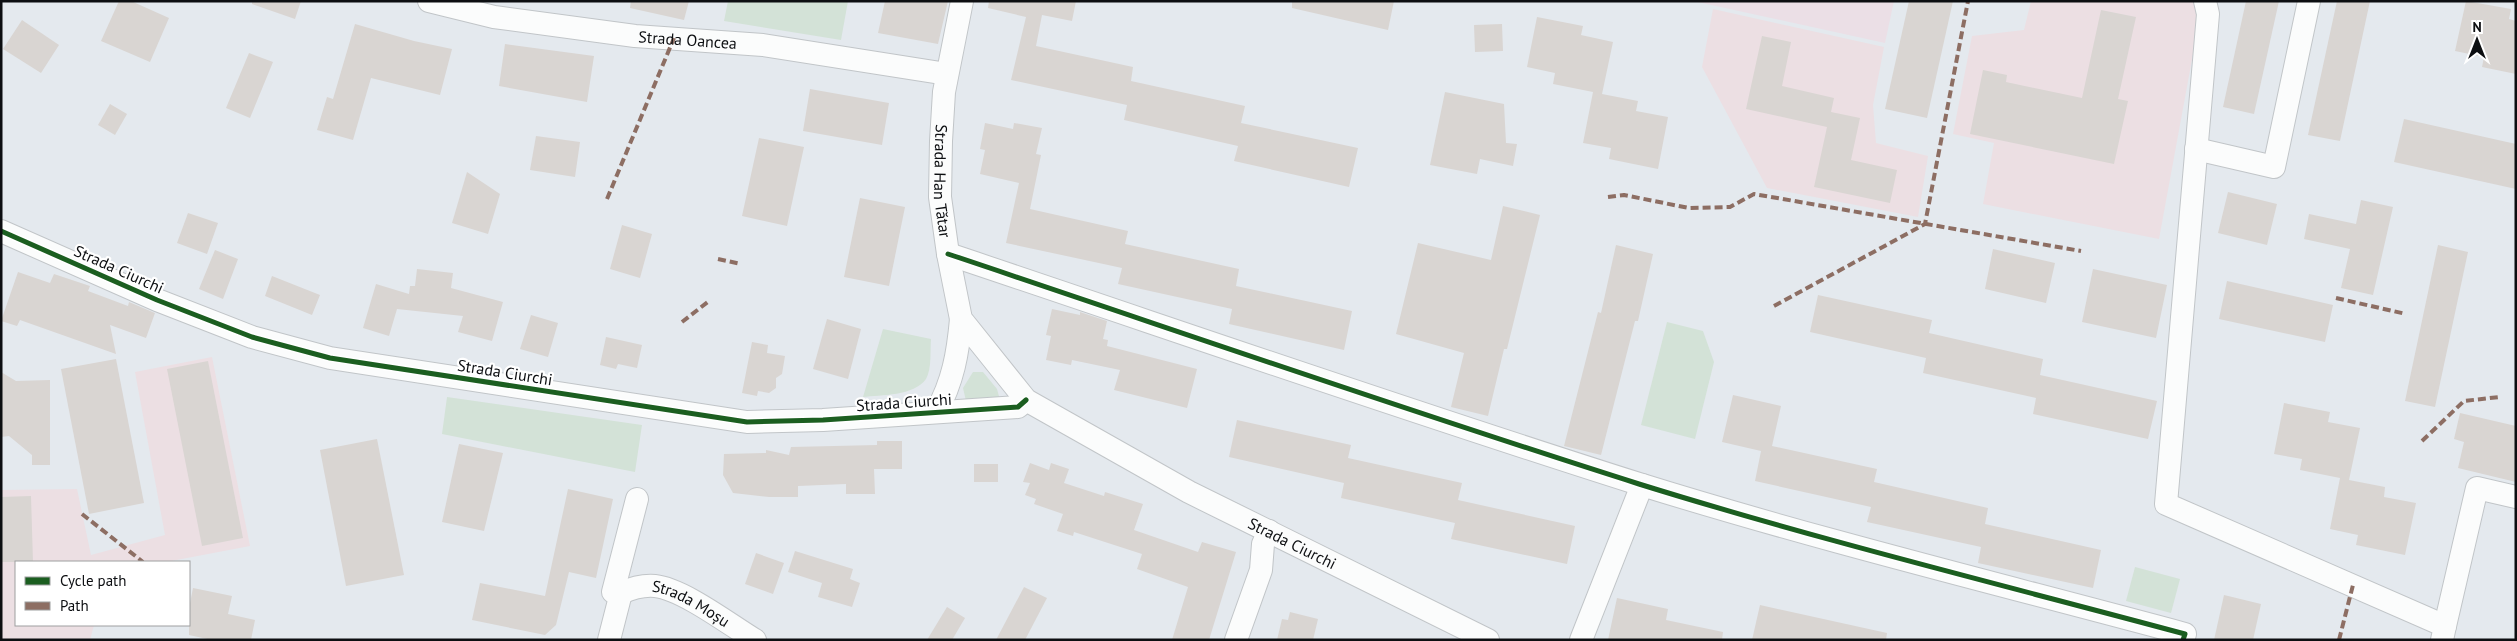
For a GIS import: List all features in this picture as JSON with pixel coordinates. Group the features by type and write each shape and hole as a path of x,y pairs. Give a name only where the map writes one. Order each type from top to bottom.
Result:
{"street":[{"name":"Strada Oancea","path":"429,1 494,17 635,36 763,45 947,74"},
{"name":"Strada Han Tătar","path":"962,1 947,74 940,141 940,197 948,254 961,319 1026,400"},
{"path":"2204,1 2208,14 2166,504 2443,633 2477,488 2516,497"},
{"path":"2196,149 2274,167 2309,1"},
{"name":"Strada Ciurchi","path":"1,230 157,300 252,337 330,358 747,422 1018,407 1026,400 1189,492 1481,638"},
{"path":"948,254 1642,485 1757,519 2184,634 2183,640"},
{"path":"936,412 948,390 959,341 961,319"},
{"path":"1581,640 1642,485"},
{"path":"609,640 621,593 613,592 637,499"},
{"path":"1236,640 1261,570 1263,544 1269,531"},
{"name":"Strada Moșu","path":"621,593 640,587 665,588 690,600 755,640"}],"shaded area":[{"path":"728,1 848,1 841,40 724,21"},
{"path":"1693,1 1894,1 1885,43"},
{"path":"2031,1 2194,1 2200,16 2159,239 1983,204 1994,143 1953,134 1972,36 2024,30"},
{"path":"1713,9 1884,47 1873,105 1876,143 1928,156 1918,217 1767,188 1702,67"},
{"path":"1667,322 1703,331 1714,362 1695,439 1641,425"},
{"path":"883,329 931,339 928,375 921,385 906,392 863,397"},
{"path":"212,357 250,546 171,561 15,561 15,626 94,626 90,640 1,640 1,490 77,489 91,555 165,535 135,372"},
{"path":"973,372 983,372 997,389 1000,400 966,401 963,388"},
{"path":"447,397 642,425 635,472 442,434"},
{"path":"2135,567 2180,579 2171,613 2126,601"}],"building":[{"path":"119,1 131,1 169,18 150,62 101,41"},
{"path":"252,1 301,1 295,19 252,4"},
{"path":"631,1 689,1 684,20 630,8"},
{"path":"885,1 948,1 938,44 878,33"},
{"path":"989,1 1076,1 1072,21 1042,15 1036,46 1133,67 1131,81 1245,106 1241,123 1358,148 1349,187 1234,161 1238,146 1124,120 1127,105 1011,80 1026,17 988,8"},
{"path":"1292,1 1394,1 1388,30 1292,8"},
{"path":"1909,1 1953,1 1927,118 1885,109"},
{"path":"2246,1 2279,1 2254,114 2223,107"},
{"path":"2337,1 2370,1 2340,141 2308,135"},
{"path":"2466,1 2511,9 2509,19 2516,21 2516,74 2482,67 2484,57 2455,51"},
{"path":"2101,10 2136,17 2118,99 2128,101 2114,164 1970,134 1983,70 2007,75 2006,82 2082,98"},
{"path":"1537,17 1583,26 1581,35 1613,42 1602,94 1638,101 1636,111 1668,117 1658,169 1609,159 1611,148 1583,143 1593,92 1553,84 1555,73 1527,67"},
{"path":"22,20 59,45 41,73 3,49"},
{"path":"355,24 414,41 452,49 440,95 371,78 353,140 317,130 327,97 333,99"},
{"path":"1502,24 1503,51 1475,52 1474,25"},
{"path":"1762,36 1791,42 1782,86 1834,98 1831,112 1860,118 1851,160 1897,170 1890,203 1814,187 1827,127 1746,109"},
{"path":"505,44 594,56 587,102 499,86"},
{"path":"249,53 273,62 250,118 226,108"},
{"path":"810,89 889,103 882,145 803,131"},
{"path":"1445,92 1504,104 1506,143 1517,144 1513,166 1480,159 1477,174 1430,165"},
{"path":"110,104 127,114 115,135 98,125"},
{"path":"2404,119 2516,144 2516,189 2394,162"},
{"path":"985,123 1013,129 1014,123 1042,128 1036,154 1041,155 1030,209 1128,231 1125,244 1239,269 1236,286 1352,311 1344,350 1229,324 1232,309 1118,284 1122,268 1006,243 1019,183 980,174 985,150 980,149"},
{"path":"536,136 580,142 575,177 530,170"},
{"path":"759,138 804,147 787,226 742,216"},
{"path":"467,172 500,194 488,234 452,223"},
{"path":"2228,192 2277,204 2267,245 2218,233"},
{"path":"860,198 905,207 889,286 844,277"},
{"path":"2361,200 2393,207 2373,295 2341,288 2350,249 2304,239 2309,214 2356,224"},
{"path":"1503,206 1540,215 1507,349 1504,349 1488,416 1451,407 1464,353 1396,334 1418,243 1491,260"},
{"path":"188,213 218,223 207,254 177,243"},
{"path":"622,225 652,234 640,278 610,269"},
{"path":"1616,245 1653,254 1638,321 1635,321 1601,455 1564,446 1598,312 1601,313"},
{"path":"2438,245 2468,252 2435,407 2405,401"},
{"path":"1993,249 2055,263 2046,303 1985,289"},
{"path":"215,250 238,259 223,299 199,289"},
{"path":"417,269 453,273 451,288 503,302 492,341 458,332 463,316 397,309 389,336 363,328 376,284 409,294 410,286 415,286"},
{"path":"2093,269 2167,285 2156,338 2082,322"},
{"path":"18,272 50,283 54,274 90,286 88,291 128,306 129,302 155,313 146,338 110,325 116,354 20,320 17,326 1,321"},
{"path":"272,276 320,295 312,315 265,296"},
{"path":"2227,281 2333,305 2325,342 2219,319"},
{"path":"1818,295 1932,320 1929,333 2043,359 2040,375 2157,401 2148,439 2033,414 2036,398 1923,373 1926,358 1810,332"},
{"path":"1052,309 1080,315 1080,312 1107,321 1103,339 1108,340 1107,346 1197,369 1187,408 1114,390 1120,370 1072,360 1071,365 1046,360 1051,336 1046,335"},
{"path":"531,315 558,323 548,357 520,349"},
{"path":"827,319 861,329 848,379 813,369"},
{"path":"606,337 642,345 637,368 618,364 616,369 600,365"},
{"path":"752,342 768,345 767,353 785,356 782,374 776,378 776,388 769,393 758,391 757,396 742,393"},
{"path":"116,359 144,503 89,514 61,369"},
{"path":"208,361 243,538 202,546 167,369"},
{"path":"1,372 16,381 50,380 50,465 32,465 32,455 9,436 1,437"},
{"path":"1733,395 1781,406 1772,446 1877,469 1874,482 1988,508 1985,524 2101,550 2093,588 1978,563 1981,547 1867,522 1871,507 1755,481 1761,451 1722,442"},
{"path":"2284,403 2330,412 2328,422 2360,428 2349,480 2385,487 2384,497 2416,503 2405,555 2356,545 2358,535 2330,529 2340,478 2300,470 2302,459 2274,454"},
{"path":"2460,413 2516,426 2516,482 2458,468 2464,442 2454,439"},
{"path":"1237,420 1351,445 1348,458 1462,483 1458,500 1575,526 1567,564 1451,539 1455,523 1341,498 1344,483 1229,457"},
{"path":"377,439 404,575 346,586 320,450"},
{"path":"877,441 902,441 902,469 874,469 875,494 846,494 846,484 798,486 798,497 769,497 733,493 723,475 724,454 766,453 766,450 789,455 791,447 877,445"},
{"path":"459,444 503,453 484,531 442,522"},
{"path":"1030,463 1049,470 1051,463 1069,469 1064,483 1104,496 1105,492 1143,504 1134,530 1198,552 1202,542 1236,552 1209,640 1172,640 1188,587 1137,569 1142,554 1074,532 1073,536 1057,531 1063,514 1034,504 1036,499 1025,495 1030,483 1023,482"},
{"path":"974,464 998,464 998,482 974,482"},
{"path":"568,489 613,499 596,578 569,572 556,625 545,635 472,620 480,583 545,596"},
{"path":"31,496 33,561 1,562 1,497"},
{"path":"795,551 853,569 850,579 860,583 852,607 818,597 822,583 788,572"},
{"path":"756,553 784,563 773,594 745,584"},
{"path":"1024,587 1047,598 1025,640 996,640"},
{"path":"193,588 232,596 228,614 255,620 251,640 212,640 189,635 190,603"},
{"path":"2224,595 2261,604 2253,640 2214,640"},
{"path":"1617,598 1668,609 1666,620 1723,632 1722,640 1608,640"},
{"path":"1760,605 1887,633 1886,640 1752,640"},
{"path":"947,607 965,618 952,640 927,640"},
{"path":"1290,612 1318,619 1313,640 1277,640 1282,619 1288,620"}],"marked path":[{"path":"1774,306 1925,224 1968,1"},
{"path":"607,199 674,38"},
{"path":"1608,197 1624,195 1689,208 1730,207 1754,194 2081,251"},
{"path":"718,259 741,264"},
{"path":"2336,298 2406,314"},
{"path":"682,322 709,301"},
{"path":"2422,441 2464,401 2499,397"},
{"path":"82,514 142,561"},
{"path":"2339,640 2353,585"}],"cycle path":[{"path":"1,231 157,300 252,337 330,358 747,422 823,420 1018,407 1026,400"},
{"path":"948,254 1639,484 1843,543 2185,634 2183,640"}]}
